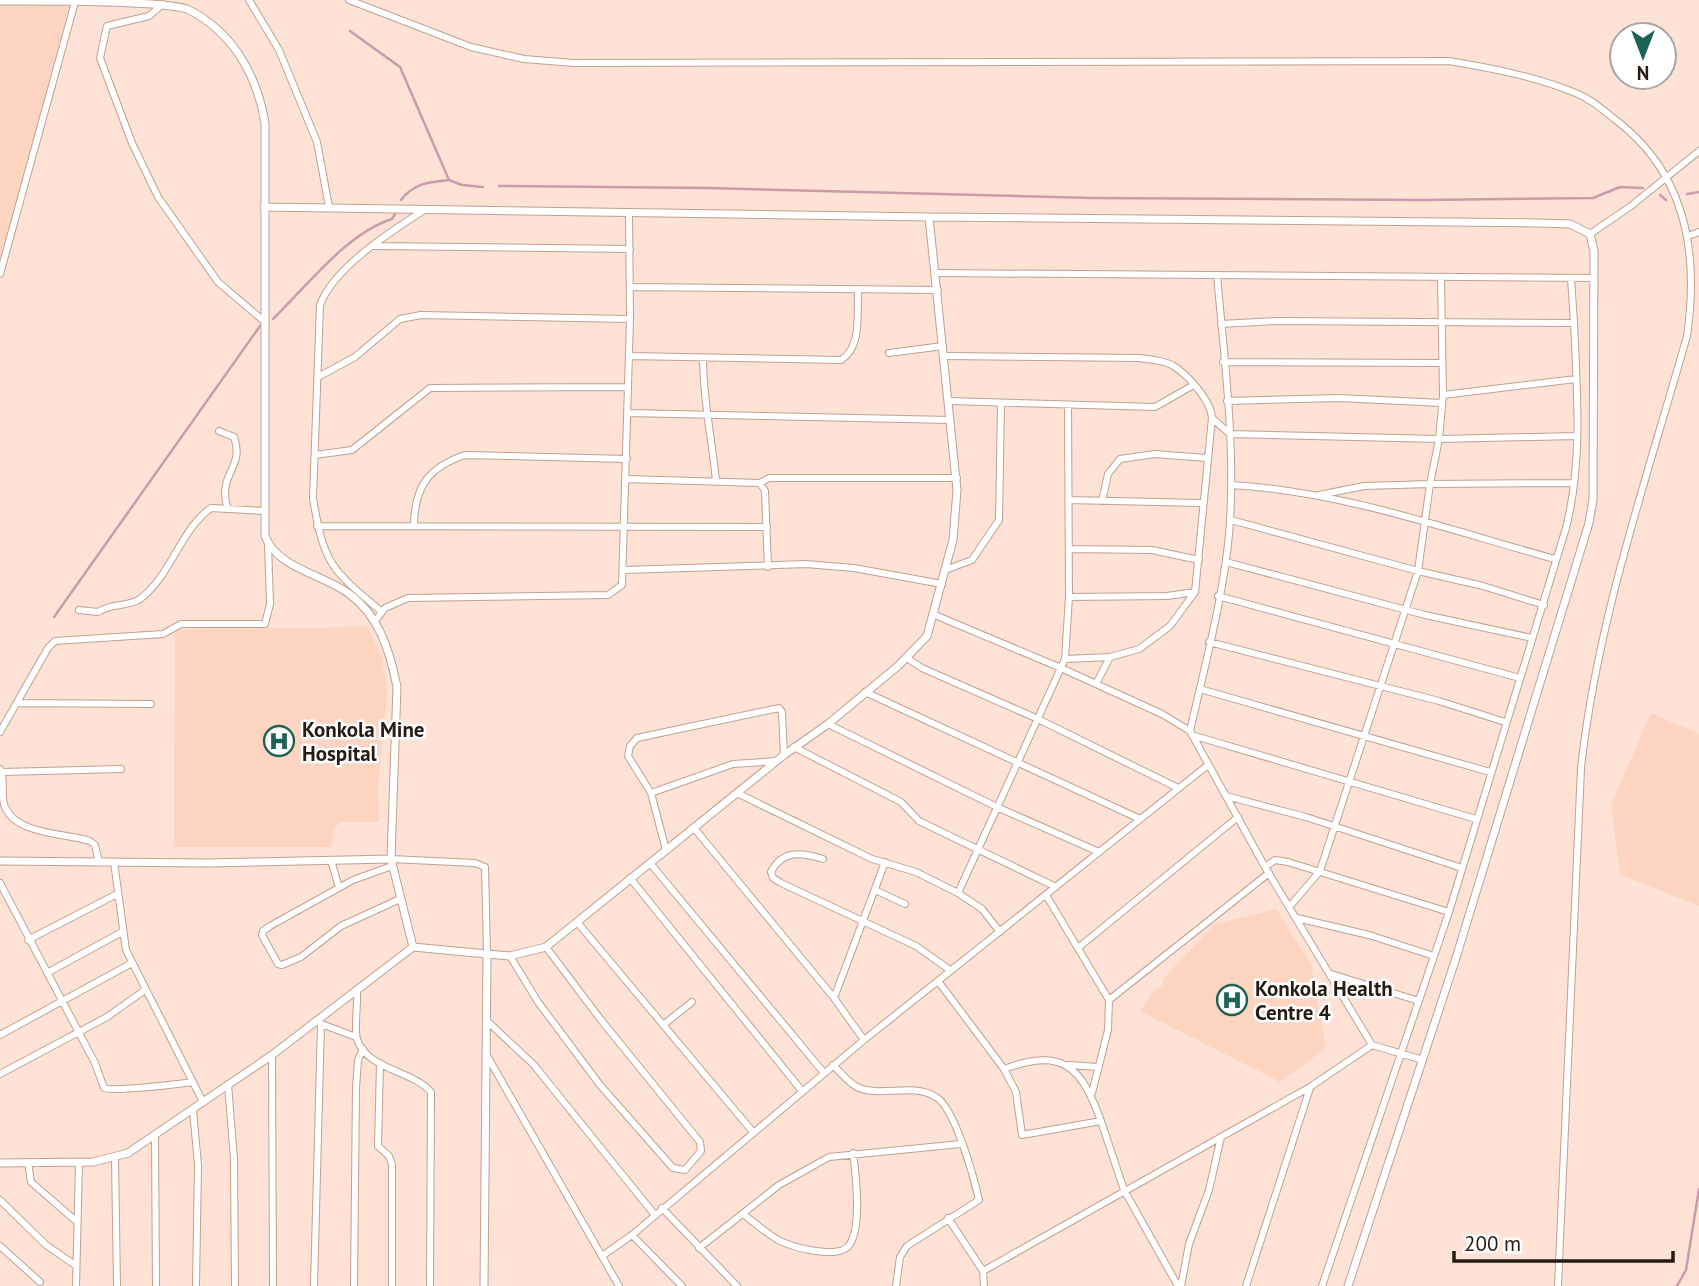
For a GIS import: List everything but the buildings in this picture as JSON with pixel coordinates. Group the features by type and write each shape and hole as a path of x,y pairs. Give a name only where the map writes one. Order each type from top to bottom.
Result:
{"street":[{"path":"248,0 279,50 317,142 328,207"},
{"path":"349,0 471,47 524,58 574,63 1449,61 1496,69 1575,92 1597,104 1630,131 1667,177 1677,196 1688,236 1692,300 1687,336 1598,653 1586,720 1581,768 1558,1286"},
{"path":"0,1 163,4 185,7 213,26 238,51 252,75 265,123 265,511 270,604 265,624 181,624 163,634 55,641 48,648 0,732"},
{"path":"0,275 75,2"},
{"path":"163,4 149,16 107,26 100,58 132,143 158,197 218,282 265,322"},
{"path":"1590,234 1699,151"},
{"path":"1691,158 1699,160"},
{"path":"264,207 1540,223 1570,224 1590,234"},
{"path":"382,612 338,575 323,550 317,526 313,498 320,304 331,284 374,246 426,209"},
{"path":"374,621 382,612 408,598 608,595 622,585 627,480 629,212"},
{"path":"0,1163 79,1163 115,1158 155,1137 272,1055 413,947 510,956 546,947 794,747 828,724 906,658 927,636 935,615 956,520 957,478 929,217"},
{"path":"1688,236 1699,232"},
{"path":"1348,1286 1423,1060 1589,523 1592,500 1594,278 1590,234"},
{"path":"374,246 630,249"},
{"path":"935,272 1594,278"},
{"path":"1217,275 1230,434 1230,520 1226,562 1193,733 1267,870 1372,1045 1423,1060"},
{"path":"1290,905 1320,871 1392,643 1418,571 1423,522 1439,439 1443,399 1441,278"},
{"path":"1322,1286 1434,956 1505,722 1544,605 1572,505 1576,379 1571,278"},
{"path":"630,287 937,290"},
{"path":"629,356 841,360 850,354 855,345 858,291"},
{"path":"318,377 355,357 400,319 421,315 630,319"},
{"path":"1221,324 1288,321 1574,323"},
{"path":"889,353 943,346"},
{"path":"944,356 1139,358 1173,366 1205,396 1212,418 1201,503 1195,592 1170,626 1139,649 1110,657 1065,659"},
{"path":"703,358 703,401 708,414 716,481"},
{"path":"1223,362 1441,363"},
{"path":"1227,401 1443,399 1576,379"},
{"path":"948,401 1001,405 1154,407 1192,386"},
{"path":"315,455 352,450 413,398 430,388 628,387"},
{"path":"945,570 971,560 999,520 1001,405"},
{"path":"958,893 1065,659 1069,597 1069,405"},
{"path":"628,413 950,419"},
{"path":"1212,418 1228,416"},
{"path":"1212,418 1230,434 1439,439 1576,436"},
{"path":"219,431 234,436 237,444 235,465 223,485 227,507"},
{"path":"1102,501 1108,474 1120,459 1155,454 1206,458"},
{"path":"414,524 419,488 449,461 466,455 627,459"},
{"path":"627,480 760,483 769,478 957,478"},
{"path":"760,483 765,491 768,567"},
{"path":"1317,496 1364,486 1574,483"},
{"path":"1231,485 1317,496 1555,559"},
{"path":"1069,500 1201,503"},
{"path":"79,610 98,612 106,606 138,601 204,513 211,508 265,511"},
{"path":"1230,520 1483,586 1544,605"},
{"path":"317,526 414,524 767,527"},
{"path":"268,545 275,554 348,593 374,621 392,660 397,687 391,863 413,947"},
{"path":"1069,549 1152,550 1199,559"},
{"path":"1226,562 1404,609 1532,638"},
{"path":"624,570 830,566 942,584"},
{"path":"1069,597 1167,596 1195,592"},
{"path":"1219,596 1520,678"},
{"path":"935,615 1061,667 1162,713 1193,733 1476,820"},
{"path":"1209,642 1505,722"},
{"path":"1096,684 1110,657"},
{"path":"906,658 922,668 1038,719 1178,788"},
{"path":"1200,690 1490,772"},
{"path":"866,692 1140,819"},
{"path":"18,703 151,704"},
{"path":"666,850 651,793 628,756 630,746 637,738 779,708 782,712 784,755"},
{"path":"828,724 999,808 1099,852"},
{"path":"794,747 901,802 919,821 1056,887"},
{"path":"651,793 733,764 777,761"},
{"path":"602,1256 632,1235 833,1065 1208,765"},
{"path":"99,862 95,845 90,841 25,826 15,819 4,804 1,771 121,769"},
{"path":"737,793 872,859 916,872 958,893 982,909 1000,932"},
{"path":"1225,796 1334,826 1462,868"},
{"path":"1078,948 1238,817"},
{"path":"694,828 834,998 864,1040"},
{"path":"823,859 788,854 780,858 771,872 773,878 781,883 916,946 950,971"},
{"path":"331,860 339,888"},
{"path":"0,861 331,860 475,863 485,867 487,954 484,1286"},
{"path":"1109,1000 1267,870 1275,860 1320,871 1448,912"},
{"path":"114,862 122,932 132,963 203,1102"},
{"path":"834,998 885,862"},
{"path":"391,863 339,888 262,931 278,964 287,964 301,957 341,926 400,899"},
{"path":"650,863 824,1073"},
{"path":"630,878 802,1091"},
{"path":"0,883 108,1091 193,1082"},
{"path":"875,890 905,904"},
{"path":"28,940 117,894"},
{"path":"1046,895 1109,1000 1108,1030 1092,1093"},
{"path":"1297,918 1369,935 1434,956"},
{"path":"577,922 753,1132"},
{"path":"47,973 122,932"},
{"path":"510,956 538,1002 621,1112 673,1168 685,1170 701,1151 701,1142 601,1020 546,947"},
{"path":"0,1035 132,963"},
{"path":"1331,974 1419,1001"},
{"path":"938,981 1004,1069 1018,1097 1022,1135 1101,1121"},
{"path":"0,1074 79,1032 145,990"},
{"path":"357,990 356,1037 363,1049 380,1063 432,1091 430,1286"},
{"path":"663,1025 692,1002"},
{"path":"486,1020 534,1065 592,1133 654,1214"},
{"path":"318,1022 356,1037"},
{"path":"314,1286 318,1022"},
{"path":"984,1271 1310,1087 1372,1045"},
{"path":"354,1286 356,1088 358,1060 363,1049"},
{"path":"485,1053 619,1286"},
{"path":"272,1055 273,1286"},
{"path":"1004,1069 1031,1060 1098,1067"},
{"path":"380,1063 378,1146 389,1156 392,1165 392,1286"},
{"path":"833,1065 851,1083 867,1090 925,1092 935,1096 948,1111 979,1200 907,1246 900,1257 896,1286"},
{"path":"1067,1065 1079,1074 1092,1093 1124,1190 1180,1286"},
{"path":"228,1084 234,1159 235,1286"},
{"path":"1246,1286 1310,1087"},
{"path":"193,1110 198,1165 197,1286"},
{"path":"155,1137 156,1286"},
{"path":"1180,1286 1189,1244 1209,1190 1221,1137"},
{"path":"699,1248 793,1176 830,1157 961,1144"},
{"path":"743,1214 791,1245 831,1252 843,1250 849,1245 854,1227 857,1177 853,1153"},
{"path":"115,1158 117,1286"},
{"path":"28,1162 31,1182 76,1221"},
{"path":"76,1286 79,1163"},
{"path":"0,1200 46,1245 75,1265"},
{"path":"662,1208 737,1286"},
{"path":"948,1218 984,1271 984,1286"},
{"path":"632,1235 682,1286"},
{"path":"0,1245 40,1282"}],"shaded area":[{"path":"0,0 73,0 69,36 0,268"},
{"name":"Konkola Mine Hospital","path":"367,627 382,656 387,695 378,788 379,822 340,822 334,829 332,847 174,847 175,633 179,629"},
{"path":"1651,713 1699,734 1699,906 1620,874 1611,805"},
{"name":"Konkola Health Centre 4","path":"1276,909 1311,964 1326,1048 1280,1082 1140,1011 1155,989 1163,986 1163,979 1215,924"}],"waterway":[{"path":"350,31 400,67 449,180 462,185 483,187"},
{"path":"401,200 417,187 449,180"},
{"path":"499,186 708,188 1091,198 1424,200 1593,198 1620,187 1643,188"},
{"path":"1687,194 1699,192"},
{"path":"1660,195 1666,200"},
{"path":"273,319 344,248 375,226 392,219 395,214"},
{"path":"54,617 260,326"},
{"path":"1677,1286 1686,1270 1699,1189"}],"place":[{"name":"Konkola Mine Hospital","path":"279,741"},
{"name":"Konkola Health Centre 4","path":"1232,1000"}]}
